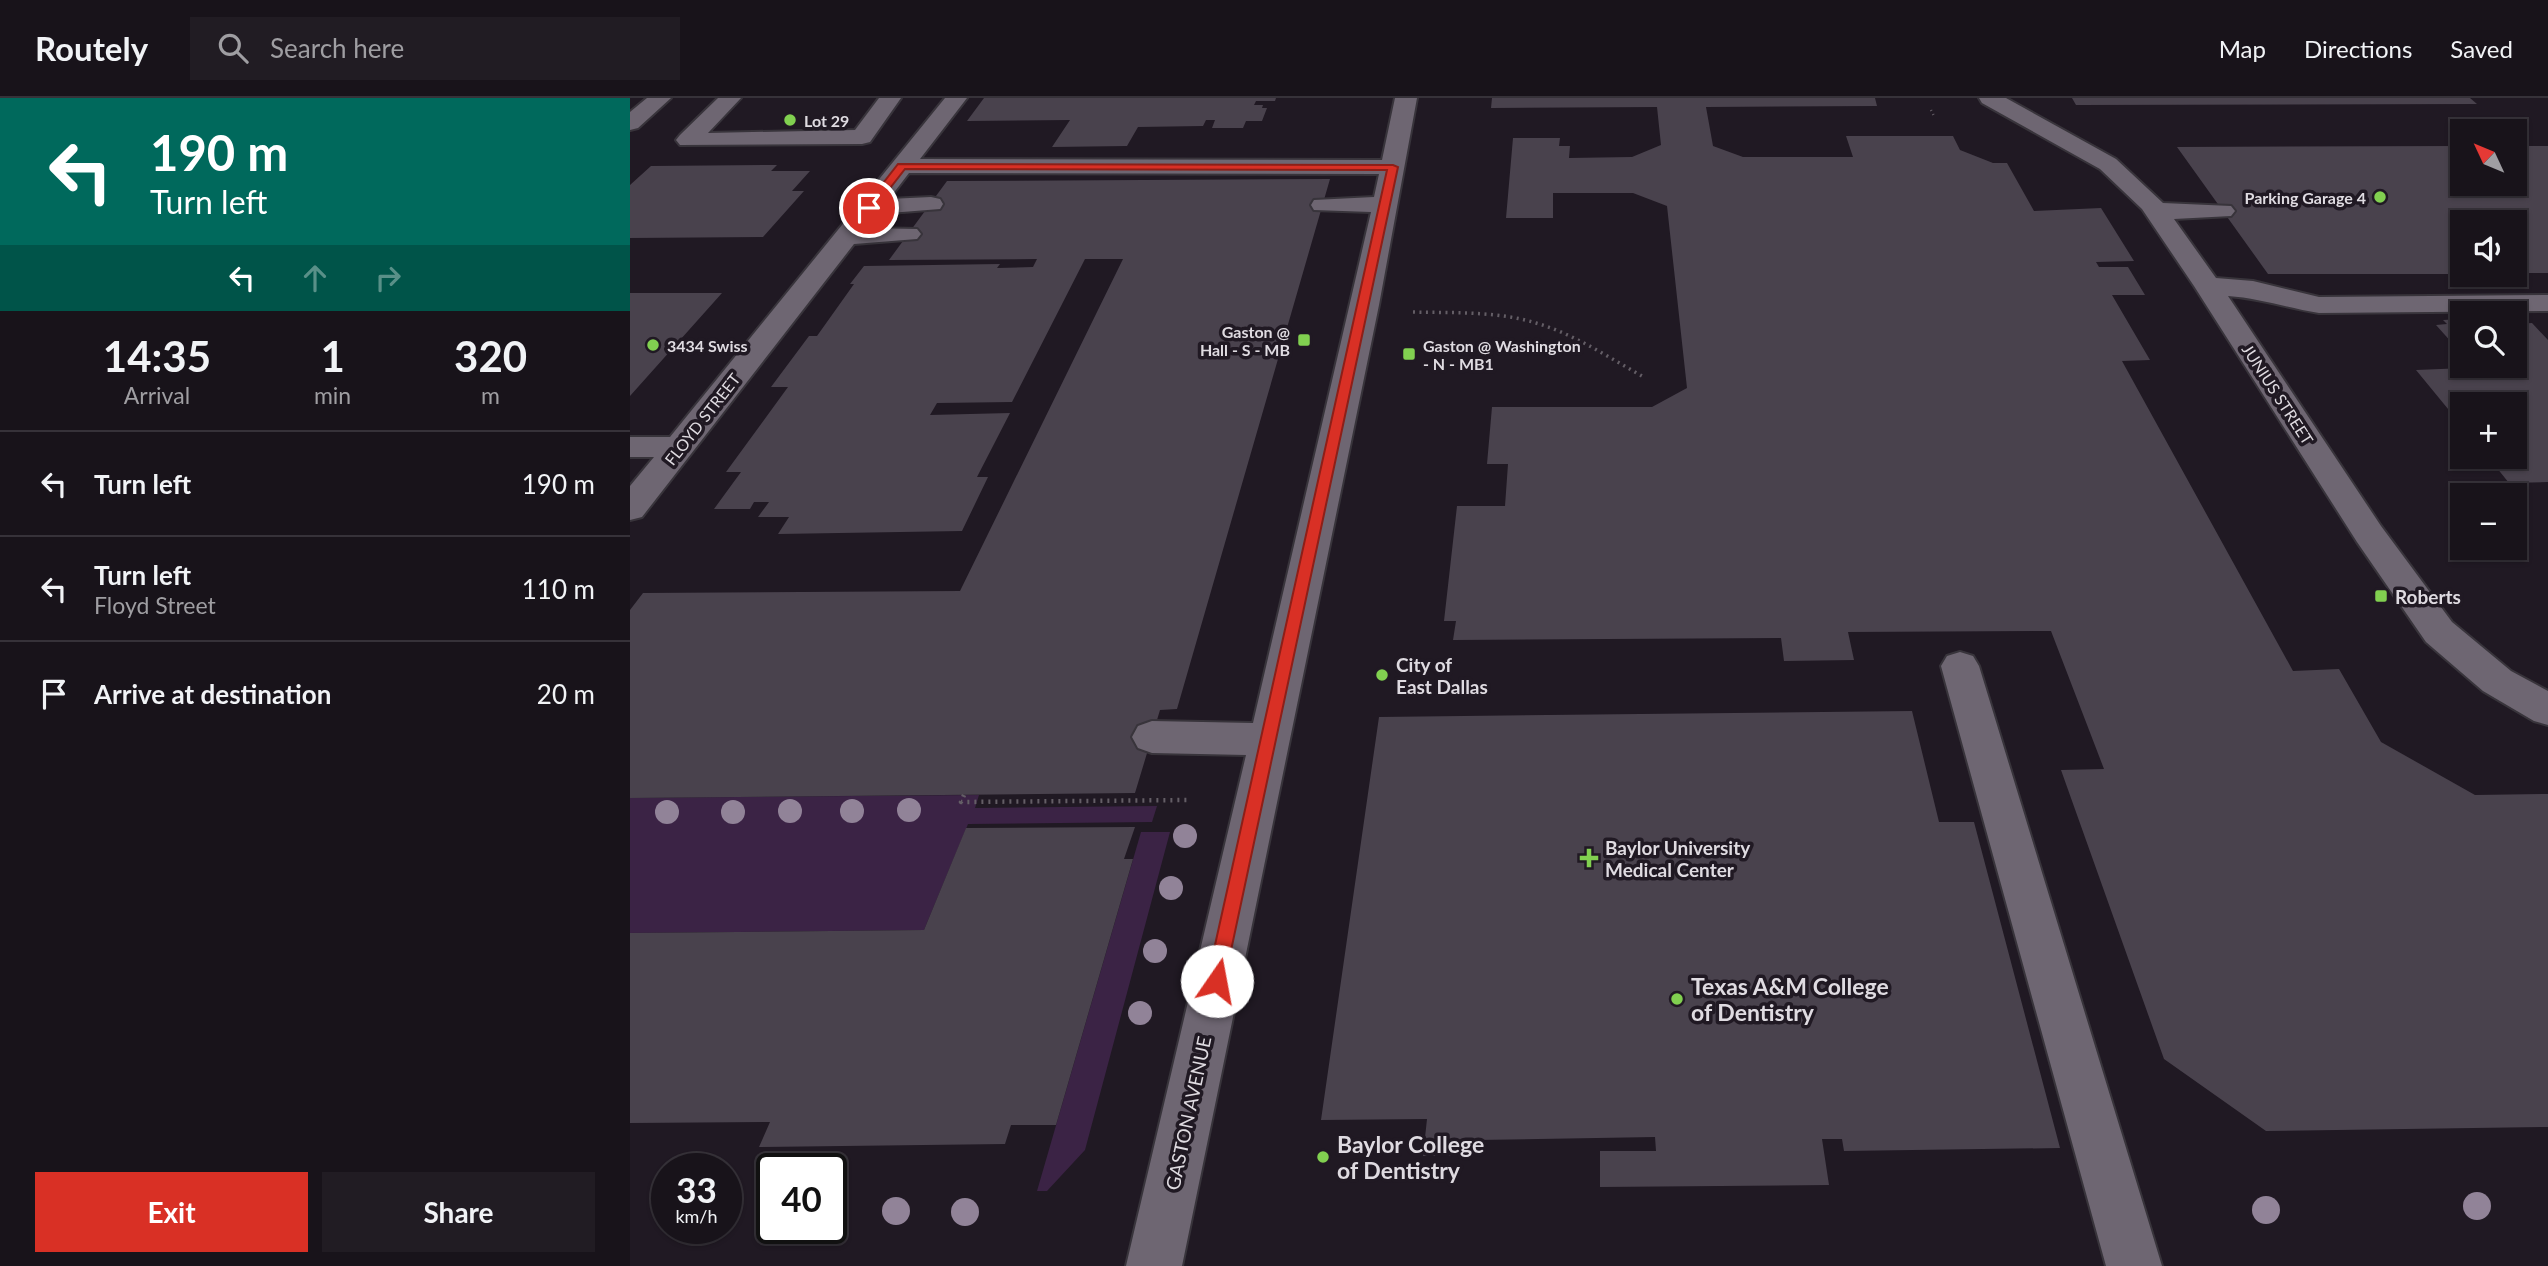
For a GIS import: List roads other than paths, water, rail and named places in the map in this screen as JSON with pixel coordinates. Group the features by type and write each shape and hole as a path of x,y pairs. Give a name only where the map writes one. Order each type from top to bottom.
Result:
{"street":[{"path":"630,123 660,98"},
{"path":"730,98 688,140 862,136 890,98"},
{"name":"FLOYD STREET","path":"630,509 956,98"},
{"name":"GASTON AVENUE","path":"1154,1266 1270,739 1406,98"},
{"name":"JUNIUS STREET","path":"1990,98 2108,164 2132,184 2156,211 2208,286 2369,534 2439,632 2497,681 2548,710"},
{"path":"902,166 1389,186"},
{"path":"1323,205 1389,186"},
{"path":"869,208 931,204"},
{"path":"2156,211 2222,211"},
{"path":"847,236 908,234"},
{"path":"2208,286 2253,289 2284,299 2319,305 2548,303"},
{"path":"630,447 679,447"},
{"path":"1960,666 2134,1266"},
{"path":"1152,737 1270,739"}],"place":[{"name":"Lot 29","path":"790,120"},
{"name":"Parking Garage 4","path":"2380,197"},
{"name":"Gaston @ Hall - S - MB","path":"1304,340"},
{"name":"3434 Swiss","path":"653,345"},
{"name":"Gaston @ Washington - N - MB1","path":"1409,354"},
{"name":"Roberts","path":"2381,596"},
{"name":"City of East Dallas","path":"1382,675"},
{"name":"Baylor University Medical Center","path":"1589,858"},
{"name":"Texas A&M College of Dentistry","path":"1677,999"},
{"name":"Baylor College of Dentistry","path":"1323,1157"}]}
